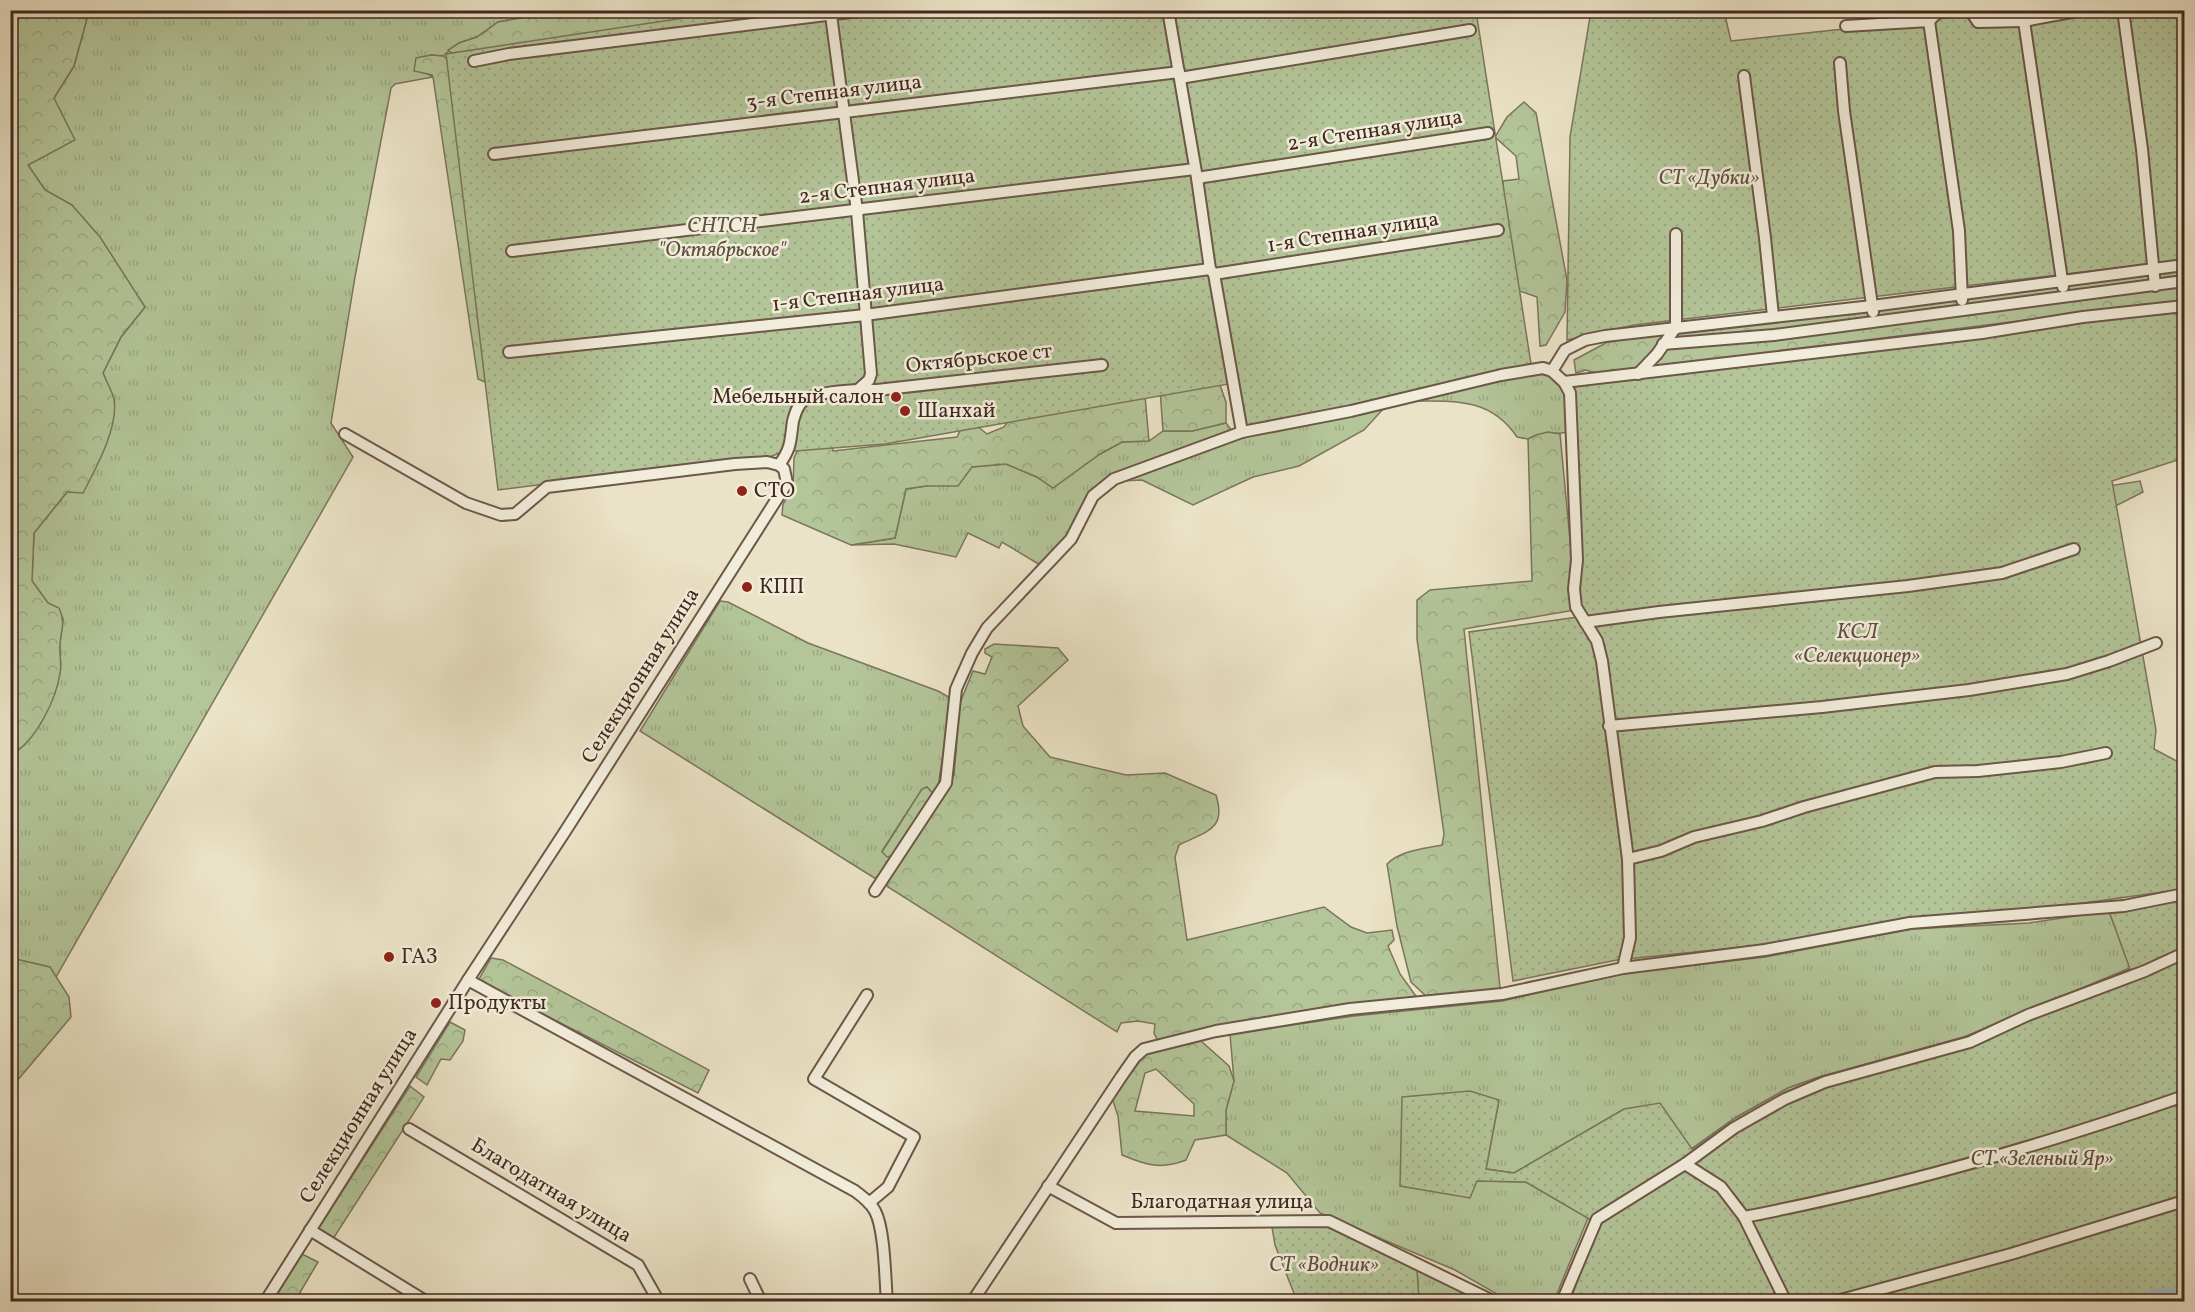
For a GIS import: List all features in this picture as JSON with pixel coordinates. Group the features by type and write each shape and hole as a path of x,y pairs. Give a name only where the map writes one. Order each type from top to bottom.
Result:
{"street":[{"path":"474,61 520,52 867,10"},
{"path":"1168,10 1212,272 1242,432"},
{"path":"1846,26 1929,21 1938,12 1959,10"},
{"path":"1970,10 1978,22 2024,21 2082,10"},
{"path":"2123,10 2142,149 2155,286"},
{"path":"831,15 856,211 871,374 869,380 859,389"},
{"path":"1929,21 1959,231 1962,310"},
{"path":"2024,21 2065,296"},
{"name":"3-я Степная улица","path":"494,154 1180,75 1470,30"},
{"path":"1840,63 1844,111 1874,321"},
{"path":"1744,76 1766,238 1773,316"},
{"name":"2-я Степная улица","path":"512,251 1196,174 1488,134"},
{"name":"1-я Степная улица","path":"509,352 865,315 1212,272 1498,230"},
{"path":"1638,374 1657,354 1676,327 1676,234"},
{"path":"1552,371 1565,350 1586,340 1605,336 1872,306 2184,265"},
{"path":"1663,344 1774,335 2184,281"},
{"path":"1564,382 1971,334 2083,317 2184,306"},
{"name":"Октябрьское ст","path":"778,465 792,442 793,420 801,402 808,398 859,389 877,390 1102,365"},
{"path":"875,891 946,783 956,689 972,653 987,628 1071,538 1093,496 1114,479 1242,432 1351,411 1501,375 1543,368 1552,371 1564,382 1570,393 1577,560 1574,589 1576,607 1597,641 1602,662 1628,859 1630,938 1623,968"},
{"path":"345,434 466,503 501,515 515,514 547,487 735,464 767,462 778,465"},
{"name":"Селекционная улица","path":"265,1302 468,980 786,488 786,473 778,465"},
{"path":"1585,622 1908,586 2002,573 2074,549"},
{"path":"1609,726 1893,700 1931,693 1969,690 2067,674 2109,662 2157,643"},
{"path":"1628,859 1661,850 1694,837 1762,821 1895,781 1935,772 1977,771 2061,762 2106,753"},
{"path":"972,1302 1121,1077 1135,1057 1144,1049 1216,1031 1350,1009 1502,994 1623,968 1765,950 1910,923 2124,906 2184,894"},
{"path":"1562,1302 1597,1219 1685,1164 1734,1128 1785,1099 1825,1082 1970,1042 2028,1015 2145,972 2184,953"},
{"path":"468,980 855,1191 869,1203 876,1213 880,1228 887,1302"},
{"path":"867,995 813,1079 914,1137 888,1187 869,1203"},
{"path":"1744,1217 1821,1202 1961,1166 2089,1129 2184,1095"},
{"name":"Благодатная улица","path":"409,1129 638,1265 659,1302"},
{"path":"1685,1164 1721,1187 1744,1217 1788,1302"},
{"name":"Благодатная улица","path":"1048,1186 1116,1223 1329,1221 1495,1302"},
{"path":"1833,1302 2011,1254 2184,1201"},
{"path":"310,1230 426,1302"},
{"path":"750,1279 761,1302"}],"green space":[{"path":"11,10 89,11 74,66 54,98 75,140 28,165 45,190 72,205 100,237 145,307 121,337 103,373 114,399 115,410 110,435 94,473 83,493 67,492 34,533 32,581 48,603 59,608 63,626 60,648 61,669 58,684 43,719 29,740 11,755"},
{"path":"89,11 560,11 498,22 477,37 459,43 443,56 431,55 426,73 433,77 395,84 391,88 355,277 331,423 353,457 56,977 49,967 11,958 11,755 28,740 42,719 61,670 60,648 63,618 48,603 32,581 34,533 67,492 114,401 103,373 121,337 145,307 72,205 45,190 27,164 54,98 74,66"},
{"path":"560,11 817,11 454,55 448,50 459,43 477,37 498,22"},
{"name":"СНТСН \"Октябрьское\"","path":"730,11 1476,11 1531,364 1238,431 1228,384 885,444 782,452 767,458 498,490 446,54"},
{"name":"СТ «Дубки»","path":"1591,11 1724,11 1731,41 2012,11 2184,11 2184,260 1634,325 1567,340 1570,137"},
{"path":"431,55 443,56 454,64 485,382 478,379 433,77 414,71 416,58"},
{"path":"1524,102 1536,113 1567,280 1565,312 1546,345 1540,346 1537,297 1514,289 1506,234 1503,181 1519,179 1516,156 1495,137 1507,117"},
{"path":"2184,269 2184,300 1599,374 1586,370 1576,373 1574,360 1615,338"},
{"name":"КСЛ «Селекционер»","path":"2184,300 2184,458 2112,481 2156,730 2154,749 2184,765 2184,889 2048,908 1887,923 1753,946 1617,960 1513,981 1469,632 1578,617 1581,570 1571,386"},
{"path":"1543,372 1552,376 1563,389 1567,405 1568,432 1543,434 1528,439 1517,437 1507,424 1484,408 1458,402 1414,401 1503,379"},
{"path":"1220,385 1226,402 1226,423 1192,431 1163,431 1160,389"},
{"path":"1145,396 1149,441 1122,442 1100,454 1053,488 1037,477 1006,464 972,467 958,486 926,486 906,489 895,538 851,545 782,515 783,504 793,489 794,458 805,433 830,416 833,451 957,437 961,429 977,426 987,434 1004,427 1011,417"},
{"path":"1385,407 1364,430 1299,466 1253,477 1193,505 1142,480 1120,481 1243,437"},
{"path":"1226,423 1233,432 1112,477 1069,537 1040,565 1002,542 999,548 968,533 956,557 894,544 851,545 895,538 906,489 926,486 971,467 1006,464 1037,477 1053,487 1100,454 1122,442 1149,441 1163,431 1192,431"},
{"path":"1548,432 1560,434 1573,571 2140,481 2143,492 2084,522 1464,629 1500,988 1496,991 1427,997 1411,982 1397,926 1387,864 1406,853 1442,845 1444,834 1417,639 1417,600 1430,590 1532,581 1528,439"},
{"path":"720,601 728,602 808,643 938,691 952,699 938,786 934,795 927,787 922,789 882,851 896,855 876,879 640,731"},
{"path":"994,644 1058,648 1068,660 1018,706 1023,726 1050,757 1126,775 1165,773 1216,795 1219,816 1216,823 1212,828 1179,845 1175,857 1187,940 1324,907 1351,927 1367,933 1392,930 1394,940 1388,946 1400,974 1418,999 1167,1041 1157,1039 1154,1033 1155,1024 1138,1021 1121,1023 1117,1032 888,887 886,884 954,775 960,703 973,671 985,674 992,657 985,653 985,649"},
{"path":"927,787 934,795 896,855 887,857 882,852 922,789"},
{"name":"СТ «Зеленый Яр»","path":"2184,897 2184,1301 1570,1301 1598,1224 1526,1182 1477,1181 1470,1198 1400,1186 1402,1097 1470,1091 1499,1100 1486,1169 1514,1173 1624,1109 1660,1103 1692,1149 1735,1118 1788,1088 1819,1077 1964,1037 2130,969 2109,911"},
{"path":"2109,911 2130,968 1964,1037 1819,1077 1788,1088 1735,1118 1691,1149 1624,1109 1514,1173 1486,1169 1499,1100 1477,1181 1526,1182 1588,1218 1554,1301 1509,1301 1455,1270 1320,1213 1287,1173 1226,1135 1226,1110 1234,1081 1230,1034 1354,1016 1502,1001 1627,973 1765,957 1912,929 2029,923"},
{"path":"11,958 50,967 69,997 71,1017 11,1088"},
{"path":"491,958 503,960 709,1070 698,1093 478,981"},
{"path":"450,1022 465,1030 463,1041 450,1060 441,1059 427,1085 416,1077"},
{"path":"1201,1041 1229,1066 1234,1081 1226,1110 1226,1135 1195,1140 1186,1160 1169,1165 1146,1164 1122,1155 1118,1116 1112,1098 1145,1054","holes":["1156,1069 1194,1104 1194,1116 1135,1111 1145,1073"]},
{"path":"410,1086 424,1097 333,1239 318,1229"},
{"name":"СТ «Водник»","path":"1272,1227 1327,1227 1417,1270 1419,1301 1297,1301 1275,1245"},
{"path":"302,1254 318,1262 295,1301 273,1301"},
{"path":"1417,1270 1482,1301 1419,1301"}],"waterway":[{"path":"2149,1302 2154,1298 2178,1297 2184,1290"}],"place":[{"name":"Мебельный салон","path":"896,397"},
{"name":"Шанхай","path":"905,411"},
{"name":"СТО","path":"742,491"},
{"name":"КПП","path":"747,587"},
{"name":"ГАЗ","path":"389,957"},
{"name":"Продукты","path":"436,1003"}]}
